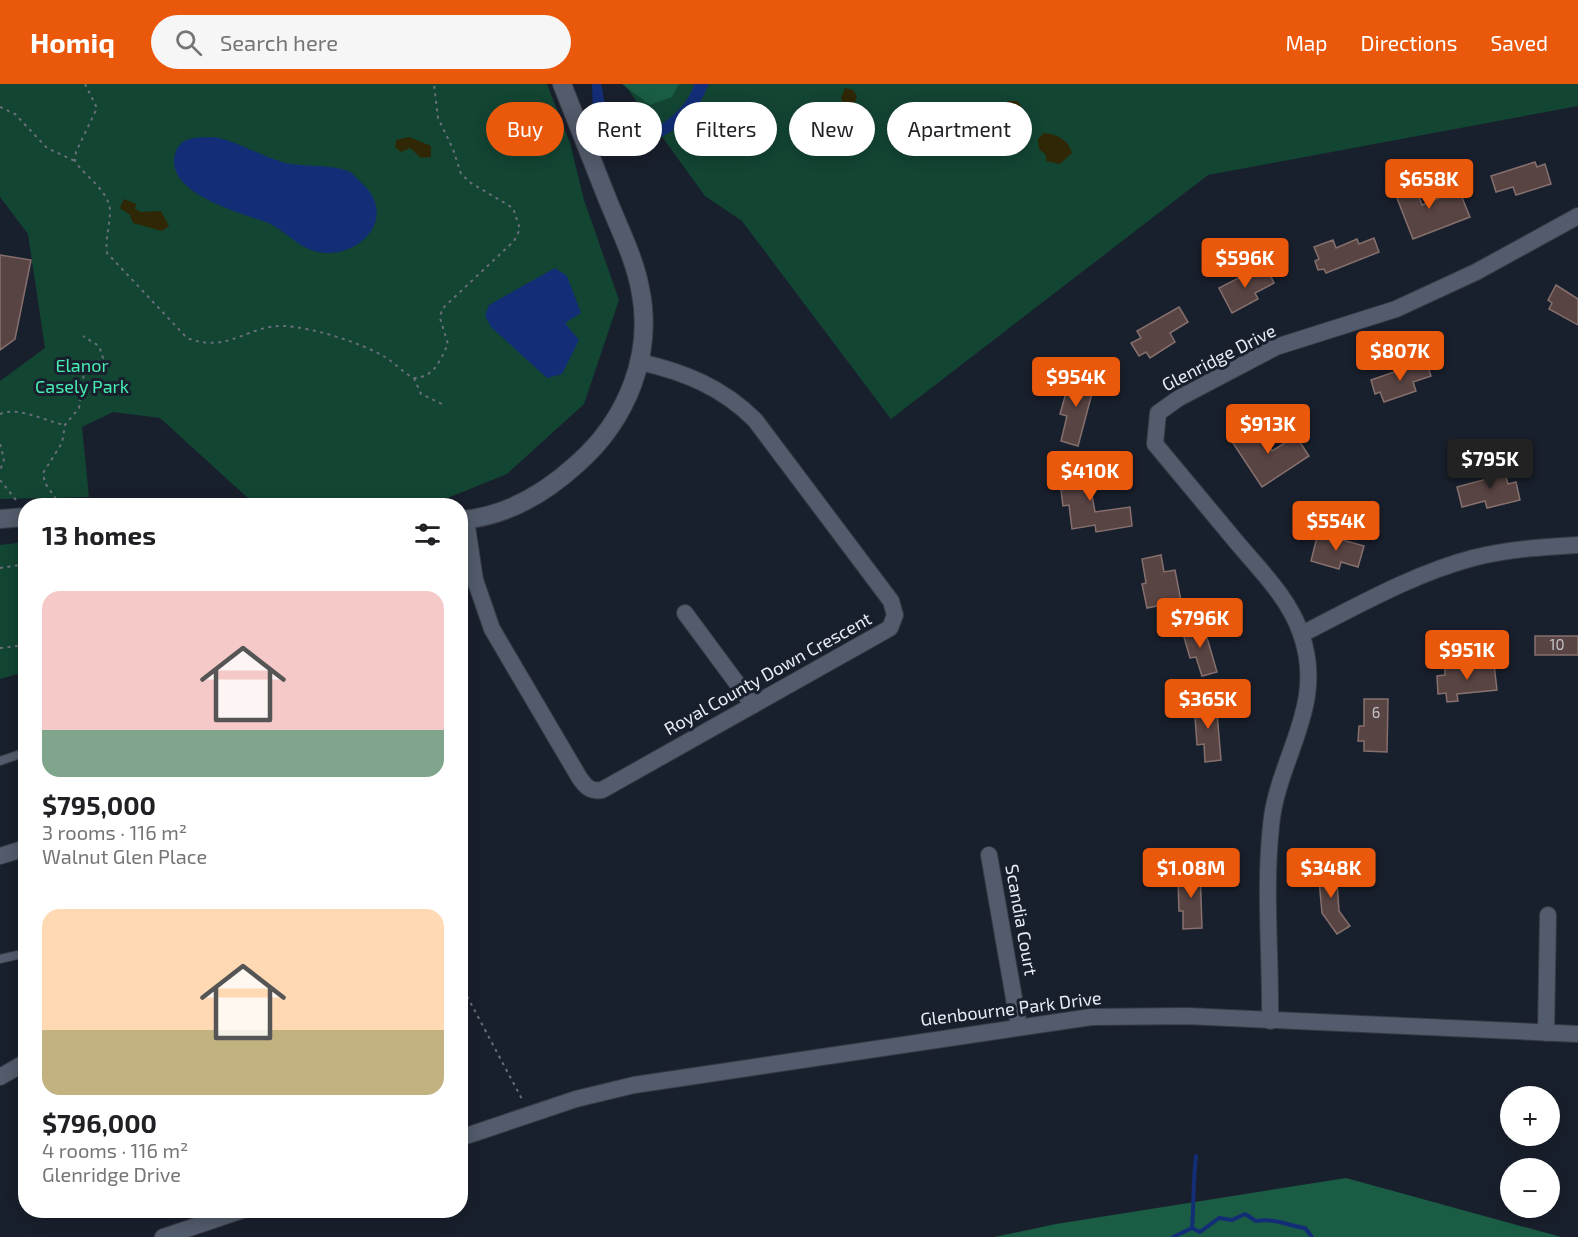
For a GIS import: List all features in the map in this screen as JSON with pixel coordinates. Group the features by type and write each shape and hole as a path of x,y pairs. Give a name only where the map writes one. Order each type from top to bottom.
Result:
{"street":[{"path":"468,519 493,514 525,502 549,487 583,459 620,413 640,362 643,313 638,278 562,84"},
{"name":"Glenridge Drive","path":"1270,1022 1269,842 1275,793 1306,706 1309,664 1302,634 1294,616 1266,577 1155,444 1158,413 1179,398 1276,347 1396,309 1476,272 1578,216"},
{"name":"Royal County Down Crescent","path":"468,545 475,580 492,629 573,767 589,789 602,790 884,632 893,622 894,608 768,436 741,406 695,378 640,362"},
{"path":"0,519 18,518"},
{"path":"1302,634 1398,586 1472,558 1524,548 1578,545"},
{"path":"685,613 753,705"},
{"path":"0,856 18,850"},
{"name":"Scandia Court","path":"989,855 1019,1027"},
{"path":"1546,1033 1548,915"},
{"name":"Glenbourne Park Drive","path":"468,1135 576,1100 634,1085 1091,1017 1131,1015 1578,1034"},
{"path":"0,1077 18,1067"},
{"path":"163,1237 219,1218"}],"lane":[{"path":"0,761 18,755"},
{"path":"0,959 18,955"}],"path":[{"path":"75,161 76,152 97,108 85,84"},
{"path":"414,378 429,374 437,367 447,344 440,318 442,309 514,241 520,229 513,208 471,183 461,174 438,118 434,84"},
{"path":"0,107 15,114 47,148 75,161 108,200 110,211 105,243 107,253 188,338 203,344 225,343 272,327 304,328 372,350 414,378 422,394 444,405"},
{"path":"55,498 45,483 43,472 62,443 65,425 78,408 84,373 89,366 103,358 99,346 82,336"},
{"path":"0,414 12,410 24,412 42,421 65,425"},
{"path":"0,444 4,459 0,471"},
{"path":"0,480 16,500"},
{"path":"0,568 18,565"},
{"path":"0,648 18,646"},
{"path":"468,997 524,1104"}],"green space":[{"name":"Elanor Casely Park","path":"0,84 547,84 554,102 486,102 486,156 564,156 564,128 584,200 619,300 584,404 507,474 447,498 248,498 160,418 113,412 82,427 89,497 0,499 0,381 45,348 28,234 0,197"},
{"path":"622,84 679,84 672,97 658,102 646,102"},
{"path":"624,84 1578,84 1578,106 1208,175 891,419 742,221 705,196 676,156 777,156 777,102 674,102 674,153 662,137 662,102 637,102"},
{"path":"18,543 18,674 0,679 0,545"},
{"path":"1346,1178 1561,1237 994,1237 1056,1224"}],"sand":[{"path":"845,88 853,90 857,96 855,102 843,102 841,98"},
{"path":"1044,133 1061,138 1070,148 1072,153 1060,164 1046,161 1046,155 1039,149 1038,139"},
{"path":"409,137 431,146 431,157 421,158 410,148 401,152 395,147 396,140"},
{"path":"124,199 136,204 135,209 141,212 161,211 169,226 162,231 133,223 130,215 120,208"}],"water":[{"path":"592,84 601,84 605,102 593,102"},
{"path":"694,84 709,84 701,101 685,102"},
{"path":"674,113 674,129 662,137 662,123"},
{"path":"213,137 282,162 334,167 350,172 372,196 376,208 376,220 371,231 363,240 340,252 317,252 301,245 266,222 207,199 181,180 175,168 175,154 181,143 185,141"},
{"path":"555,268 567,276 581,313 565,323 579,340 562,374 547,378 491,327 485,316 489,305"}],"building":[{"path":"1535,162 1537,167 1545,164 1551,184 1516,195 1513,187 1496,192 1491,176"},
{"path":"1413,180 1422,205 1459,190 1470,217 1413,239 1393,188"},
{"path":"1374,238 1379,252 1326,273 1324,269 1318,270 1315,261 1319,259 1314,247 1333,240 1336,248 1357,239 1359,244"},
{"path":"0,255 31,260 15,339 0,350"},
{"path":"1267,269 1274,283 1255,293 1258,299 1232,313 1219,288 1254,270 1256,274"},
{"path":"1556,285 1578,299 1578,325 1549,309 1552,303 1548,300"},
{"path":"1179,307 1188,322 1170,333 1175,342 1150,358 1146,352 1139,356 1131,343 1141,338 1137,331"},
{"path":"1426,361 1431,376 1413,382 1416,391 1384,402 1380,392 1375,394 1371,380"},
{"path":"1071,375 1095,382 1078,446 1061,441 1067,416 1060,414"},
{"path":"1255,425 1272,451 1296,436 1309,456 1262,487 1231,440"},
{"path":"1096,463 1099,477 1089,479 1095,512 1130,507 1132,526 1096,532 1095,525 1072,529 1069,505 1063,506 1061,490 1067,489 1063,468"},
{"path":"1503,466 1508,484 1516,482 1520,500 1487,508 1485,501 1462,507 1457,487 1487,479 1485,470"},
{"path":"1318,533 1364,546 1358,567 1341,562 1339,569 1311,561"},
{"path":"1161,555 1164,572 1175,570 1181,601 1147,608 1142,584 1146,583 1142,559"},
{"path":"1203,624 1217,672 1202,676 1196,657 1190,658 1182,630"},
{"path":"1535,636 1578,636 1578,655 1535,655"},
{"path":"1494,664 1497,690 1457,694 1458,701 1447,702 1446,693 1438,694 1437,676 1445,675 1445,668"},
{"path":"1364,699 1388,699 1387,752 1364,751 1364,741 1358,741 1359,726 1364,726"},
{"path":"1216,701 1221,760 1205,762 1204,744 1197,745 1194,703"},
{"path":"1336,867 1339,911 1350,926 1337,934 1322,913 1318,869"},
{"path":"1200,868 1202,928 1183,929 1183,911 1179,911 1178,880 1183,880 1183,869"}],"waterway":[{"path":"1173,1237 1192,1228 1196,1156"},
{"path":"1192,1228 1200,1232 1219,1218 1232,1220 1245,1214 1256,1221 1275,1221 1305,1228 1312,1237"}]}
